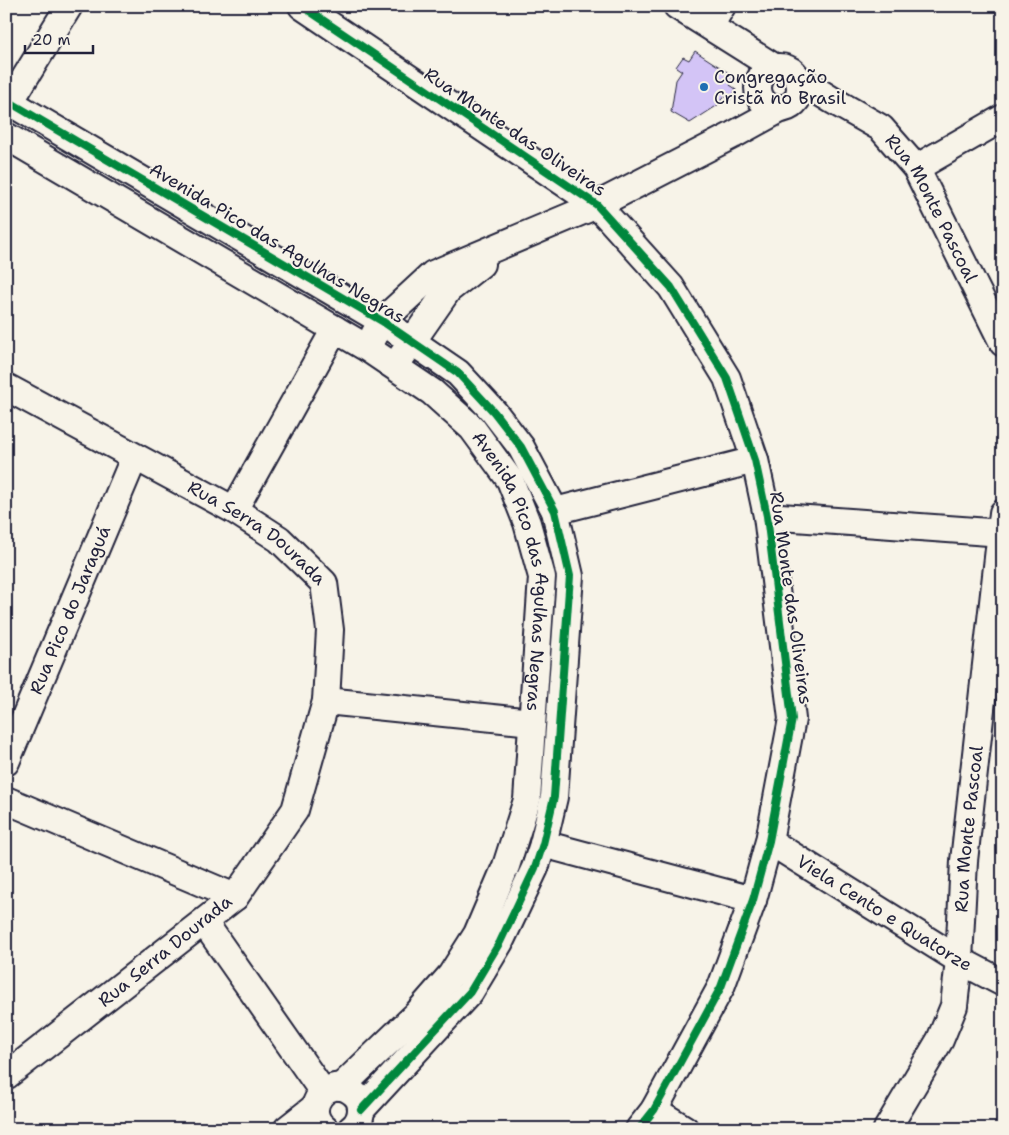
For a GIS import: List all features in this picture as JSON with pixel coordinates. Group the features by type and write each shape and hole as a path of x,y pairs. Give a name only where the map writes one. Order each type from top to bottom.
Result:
{"street":[{"path":"8,101 69,6"},
{"name":"Rua Monte das Oliveiras","path":"302,6 597,205 671,287 681,303 727,378 755,460 767,516 792,719 769,841 753,900 721,987 647,1119"},
{"path":"678,6 716,16 764,80"},
{"path":"733,135 764,80 781,67 788,69 793,93"},
{"path":"764,80 760,98 769,106 793,93"},
{"path":"367,348 382,321 433,274 597,205 733,135 793,93"},
{"name":"Rua Monte Pascoal","path":"793,93 832,100 881,128 916,168 1003,343"},
{"name":"Avenida Pico das Agulhas Negras","path":"8,101 382,321 458,373 494,412 521,447 555,510 570,576 554,797 544,844 535,868 500,942 470,992 360,1122"},
{"path":"916,168 1003,118"},
{"name":"Avenida Pico das Agulhas Negras","path":"6,136 367,348 432,392 472,428 510,480 527,523 542,577 527,800 506,866 477,934 451,975 416,1015 326,1104 287,1129"},
{"path":"395,367 448,290 478,266 536,232"},
{"path":"234,510 335,329"},
{"name":"Rua Serra Dourada","path":"6,387 134,458 234,510 279,539 324,583 330,630 326,701 295,810 235,897 6,1076"},
{"name":"Rua Pico do Jaraguá","path":"7,757 134,458"},
{"path":"555,510 755,460"},
{"path":"767,516 1002,526"},
{"name":"Rua Monte Pascoal","path":"887,1129 940,1040 954,1006 959,960 964,862 1002,526"},
{"path":"326,701 532,722"},
{"path":"6,800 235,897"},
{"name":"Viela Cento e Quatorze","path":"769,841 959,960 1003,983"},
{"path":"544,844 753,900"},
{"path":"204,922 326,1104 353,1092 358,1098 360,1122"},
{"path":"647,1119 684,1129"}],"building":[{"name":"Congregação Cristã no Brasil","path":"695,51 735,77 730,85 736,89 730,100 724,96 718,105 690,123 671,112 676,80 682,71 676,67 683,57 689,60"}],"cycle path":[{"path":"302,6 597,205 671,287 727,378 755,460 767,516 792,719 769,841 753,900 721,987 654,1110 639,1129"},
{"path":"6,100 382,321 458,373 494,412 521,447 555,511 570,576 554,797 543,844 535,868 500,942 470,992 361,1110"}],"place":[{"name":"Congregação Cristã no Brasil","path":"704,87"}]}
